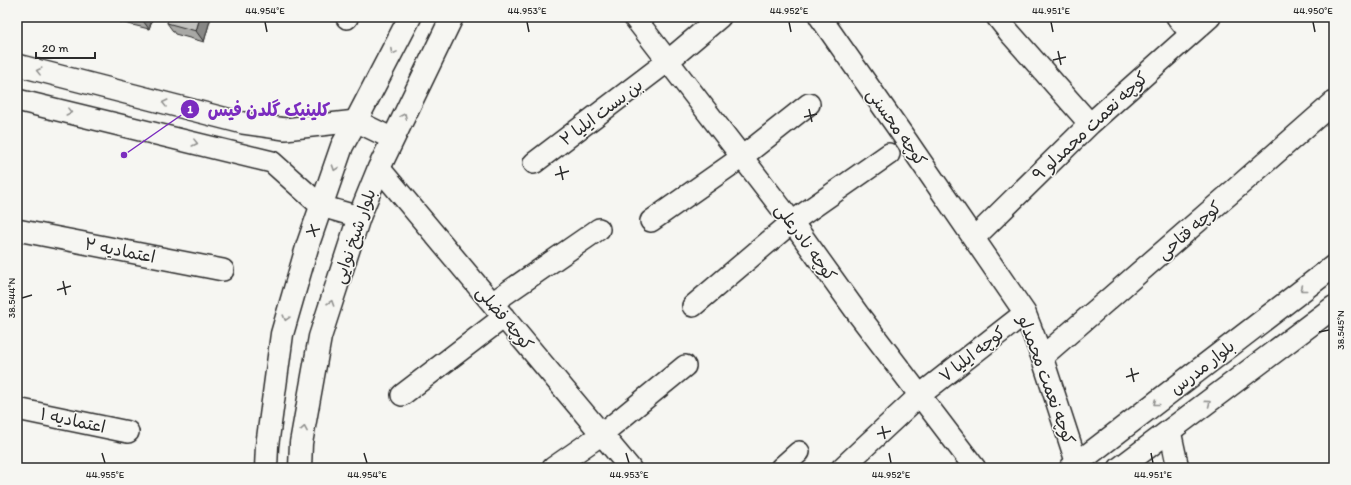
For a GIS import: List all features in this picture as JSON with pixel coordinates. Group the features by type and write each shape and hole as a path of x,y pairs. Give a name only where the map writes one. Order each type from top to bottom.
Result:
{"main road":[{"path":"266,468 267,446 282,334 308,244 342,146 410,17"},
{"name":"بلوار شیخ نوایی","path":"300,468 301,444 320,337 359,217 379,168 452,17"},
{"name":"بلوار مدرس","path":"1074,466 1334,266"},
{"name":"بلوار مدرس","path":"1120,468 1334,307"}],"street":[{"name":"کوچه نادرعلی","path":"634,17 792,222 858,314 975,468"},
{"name":"بن بست ایلیا ۲","path":"534,163 668,61 720,17"},
{"name":"کوچه محسنی","path":"820,17 974,238"},
{"path":"997,17 1090,124"},
{"path":"1177,17 1190,33"},
{"name":"کوچه نعمت محمدلو ۹","path":"974,238 1090,124 1190,33 1210,17"},
{"path":"17,65 243,123 285,129 356,121 393,139"},
{"path":"17,100 272,162 321,206 359,217"},
{"name":"کوچه فتاحی","path":"1042,357 1334,102"},
{"path":"651,221 742,157 809,104"},
{"path":"693,306 792,222 889,154"},
{"name":"کوچه فضلی","path":"379,168 630,468"},
{"path":"402,395 498,310 598,229"},
{"name":"اعتمادیه ۲","path":"17,230 223,270"},
{"name":"کوچه نعمت محمدلو","path":"974,238 1025,313 1042,357 1074,466"},
{"name":"۷ کوچه ایلیا","path":"842,468 920,395 1025,313"},
{"path":"553,468 602,434 684,366"},
{"name":"اعتمادیه ۱","path":"17,409 128,432"},
{"path":"1170,431 1178,468"},
{"path":"781,468 799,452"}],"building":[{"path":"169,17 200,17 196,31 167,23"}],"place":[{"name":"کلینیک گلدن فیس","path":"124,155"}]}
